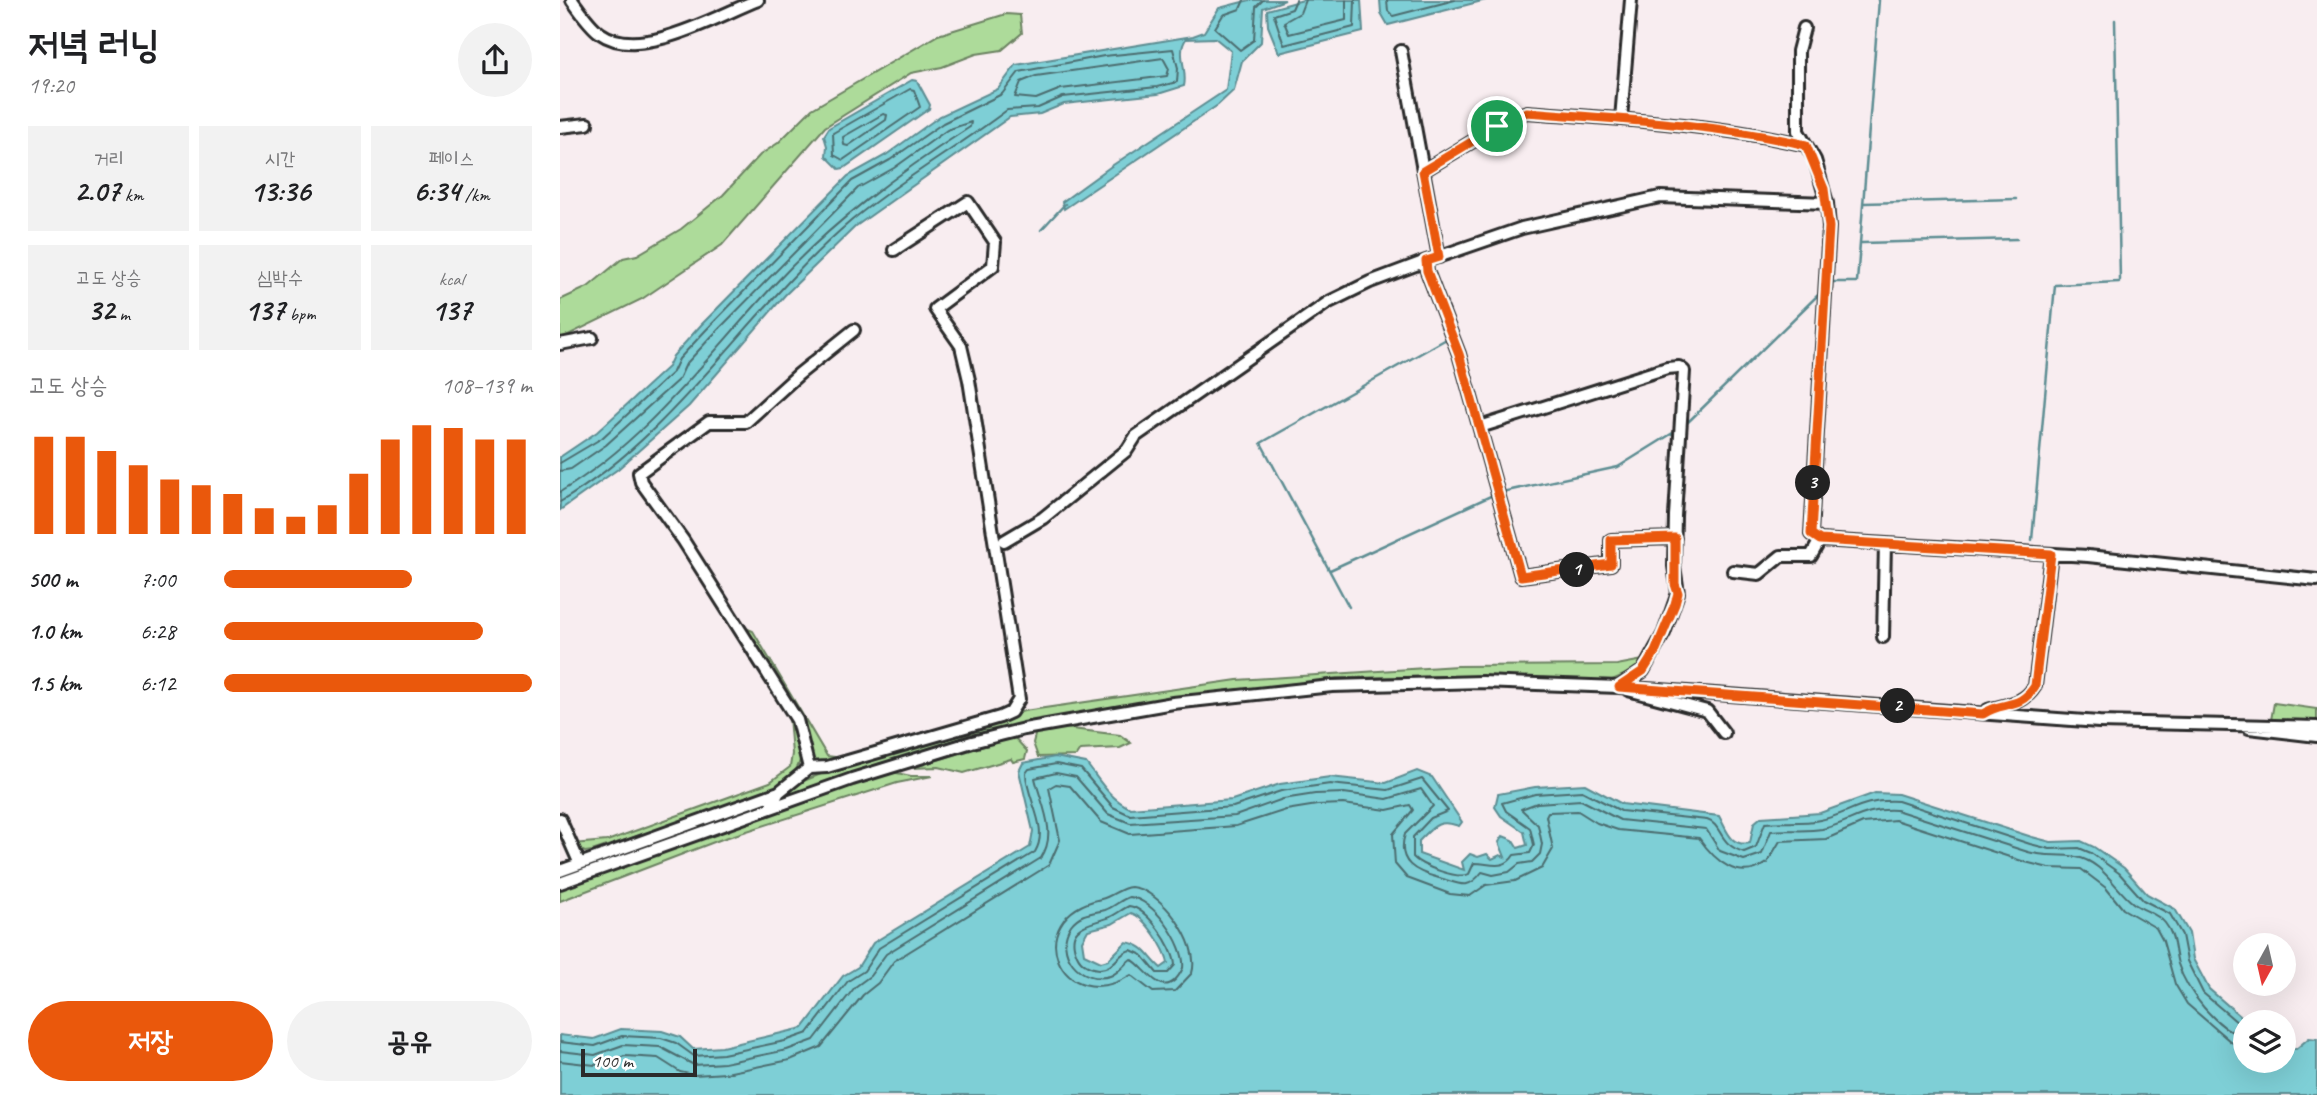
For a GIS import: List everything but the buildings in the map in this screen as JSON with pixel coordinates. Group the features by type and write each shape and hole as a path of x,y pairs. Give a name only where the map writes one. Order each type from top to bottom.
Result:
{"street":[{"path":"572,0 599,33 641,42 668,38 758,0"},
{"path":"1621,119 1631,0"},
{"path":"1804,28 1798,51 1798,131 1815,160 1827,203 1829,227 1811,534 1820,540 2051,554 2317,580"},
{"path":"1401,51 1439,257"},
{"path":"1423,171 1513,117 1527,112 1621,119 1772,137 1806,145"},
{"path":"560,127 587,124"},
{"path":"1004,541 1043,518 1127,450 1136,436 1327,303 1370,282 1522,228 1660,197 1827,203"},
{"path":"560,871 779,792 809,768 827,767 1000,717 1011,712 1019,699 969,380 961,346 935,309 993,266 995,242 968,202 894,250"},
{"path":"1426,261 1427,271 1459,354 1521,576 1611,564 1611,540 1675,538"},
{"path":"809,768 797,720 683,540 641,482 639,474 709,422 747,422 799,374 854,330"},
{"path":"560,344 578,338 592,338"},
{"path":"1480,427 1667,368 1682,368 1685,375 1675,538 1675,584 1678,593 1655,652 1643,671 1619,687"},
{"path":"1733,572 1759,574 1782,556 1811,556 1820,540"},
{"path":"1883,637 1885,544"},
{"path":"1983,714 1990,709 2016,704 2028,696 2035,686 2051,554"},
{"path":"560,883 771,807 985,739 1174,703 1393,682 1619,687 2138,724 2317,727"},
{"path":"1619,687 1642,696 1707,711 1724,733"},
{"path":"2239,725 2257,731 2317,736"},
{"path":"771,807 779,792"},
{"path":"560,819 579,862"}],"green space":[{"path":"1006,14 1020,15 1022,33 1002,50 976,54 942,67 911,73 825,127 722,245 642,299 560,339 560,300 588,287 623,258 637,255 681,229 723,195 760,155 778,143 812,109 938,35"},
{"path":"741,626 753,631 827,756 843,758 819,765 812,759"},
{"path":"1648,659 1640,668 1610,681 1467,676 1337,678 1139,703 962,741 779,798 801,782 831,770 1024,711 1237,680 1457,666 1617,665"},
{"path":"2274,703 2317,709 2317,721 2271,720"},
{"path":"789,717 799,738 801,756 795,772 780,789 592,851 585,852 572,844 607,841 770,782 790,767 792,754"},
{"path":"1056,727 1120,735 1131,743 1120,748 1080,750 1076,756 1038,757 1033,743 1036,731"},
{"path":"1014,737 1027,751 1025,759 1013,762 1011,759 964,773 939,767 911,768"},
{"path":"892,772 932,776 897,783 722,839 560,901 560,887 796,802"}],"water":[{"path":"1250,0 1285,0 1263,8 1261,42 1242,61 1234,90 1218,105 1064,209 1062,202 1226,90 1231,51 1215,38 1186,39 1182,50 1184,86 1158,94 1064,104 1040,114 1010,117 856,226 785,295 689,406 618,469 560,510 560,457 597,432 668,367 673,356 701,325 848,176 886,155 940,116 998,89 1016,65 1193,36 1204,32 1219,8"},
{"path":"1303,0 1361,0 1363,32 1279,53 1268,26 1267,10"},
{"path":"1380,0 1486,0 1388,25 1381,13"},
{"path":"912,80 917,81 930,105 929,109 839,169 826,156 824,136 829,128"},
{"path":"1055,757 1086,763 1111,794 1130,808 1232,800 1280,784 1330,777 1386,783 1417,771 1432,777 1462,822 1459,826 1446,823 1433,828 1419,841 1419,854 1464,870 1462,862 1470,854 1478,857 1487,854 1492,859 1500,855 1505,857 1499,842 1503,836 1513,840 1518,848 1527,845 1524,832 1501,816 1495,807 1498,794 1535,787 1585,784 1622,804 1719,816 1730,836 1743,844 1750,843 1754,823 1761,817 1820,813 1875,793 1898,794 2051,842 2081,841 2124,868 2147,894 2175,909 2189,933 2193,959 2209,989 2233,1010 2233,1073 2296,1073 2296,1049 2309,1038 2317,1039 2317,1095 560,1095 560,1035 594,1039 621,1029 662,1031 680,1037 693,1049 722,1047 803,1028 843,976 858,967 873,943 1030,847 1033,831 1019,771 1023,763","holes":["1131,913 1142,921 1163,950 1168,963 1161,968 1142,949 1126,942 1108,960 1101,962 1084,954 1082,941 1088,930 1112,924"]}],"waterway":[{"path":"1828,282 1857,282 1879,0"},
{"path":"2115,20 2120,280"},
{"path":"1864,203 2016,199"},
{"path":"1041,230 1065,204"},
{"path":"1862,243 2017,239"},
{"path":"2032,540 2055,285 2119,282"},
{"path":"1684,426 1818,295"},
{"path":"1349,607 1261,443 1450,337"},
{"path":"1502,492 1618,467 1676,431"},
{"path":"1330,570 1495,494"}],"route":[{"path":"1527,112 1621,119 1772,137 1806,145 1815,160 1824,189 1829,227 1811,534 1820,540 2051,554 2035,686 2028,696 2016,704 1990,709 1983,714 1619,687 1643,671 1655,652 1675,604 1678,593 1674,566 1675,538 1611,540 1611,564 1521,576 1459,354 1427,271 1426,261 1439,257 1423,171 1497,126 1527,112"}]}
